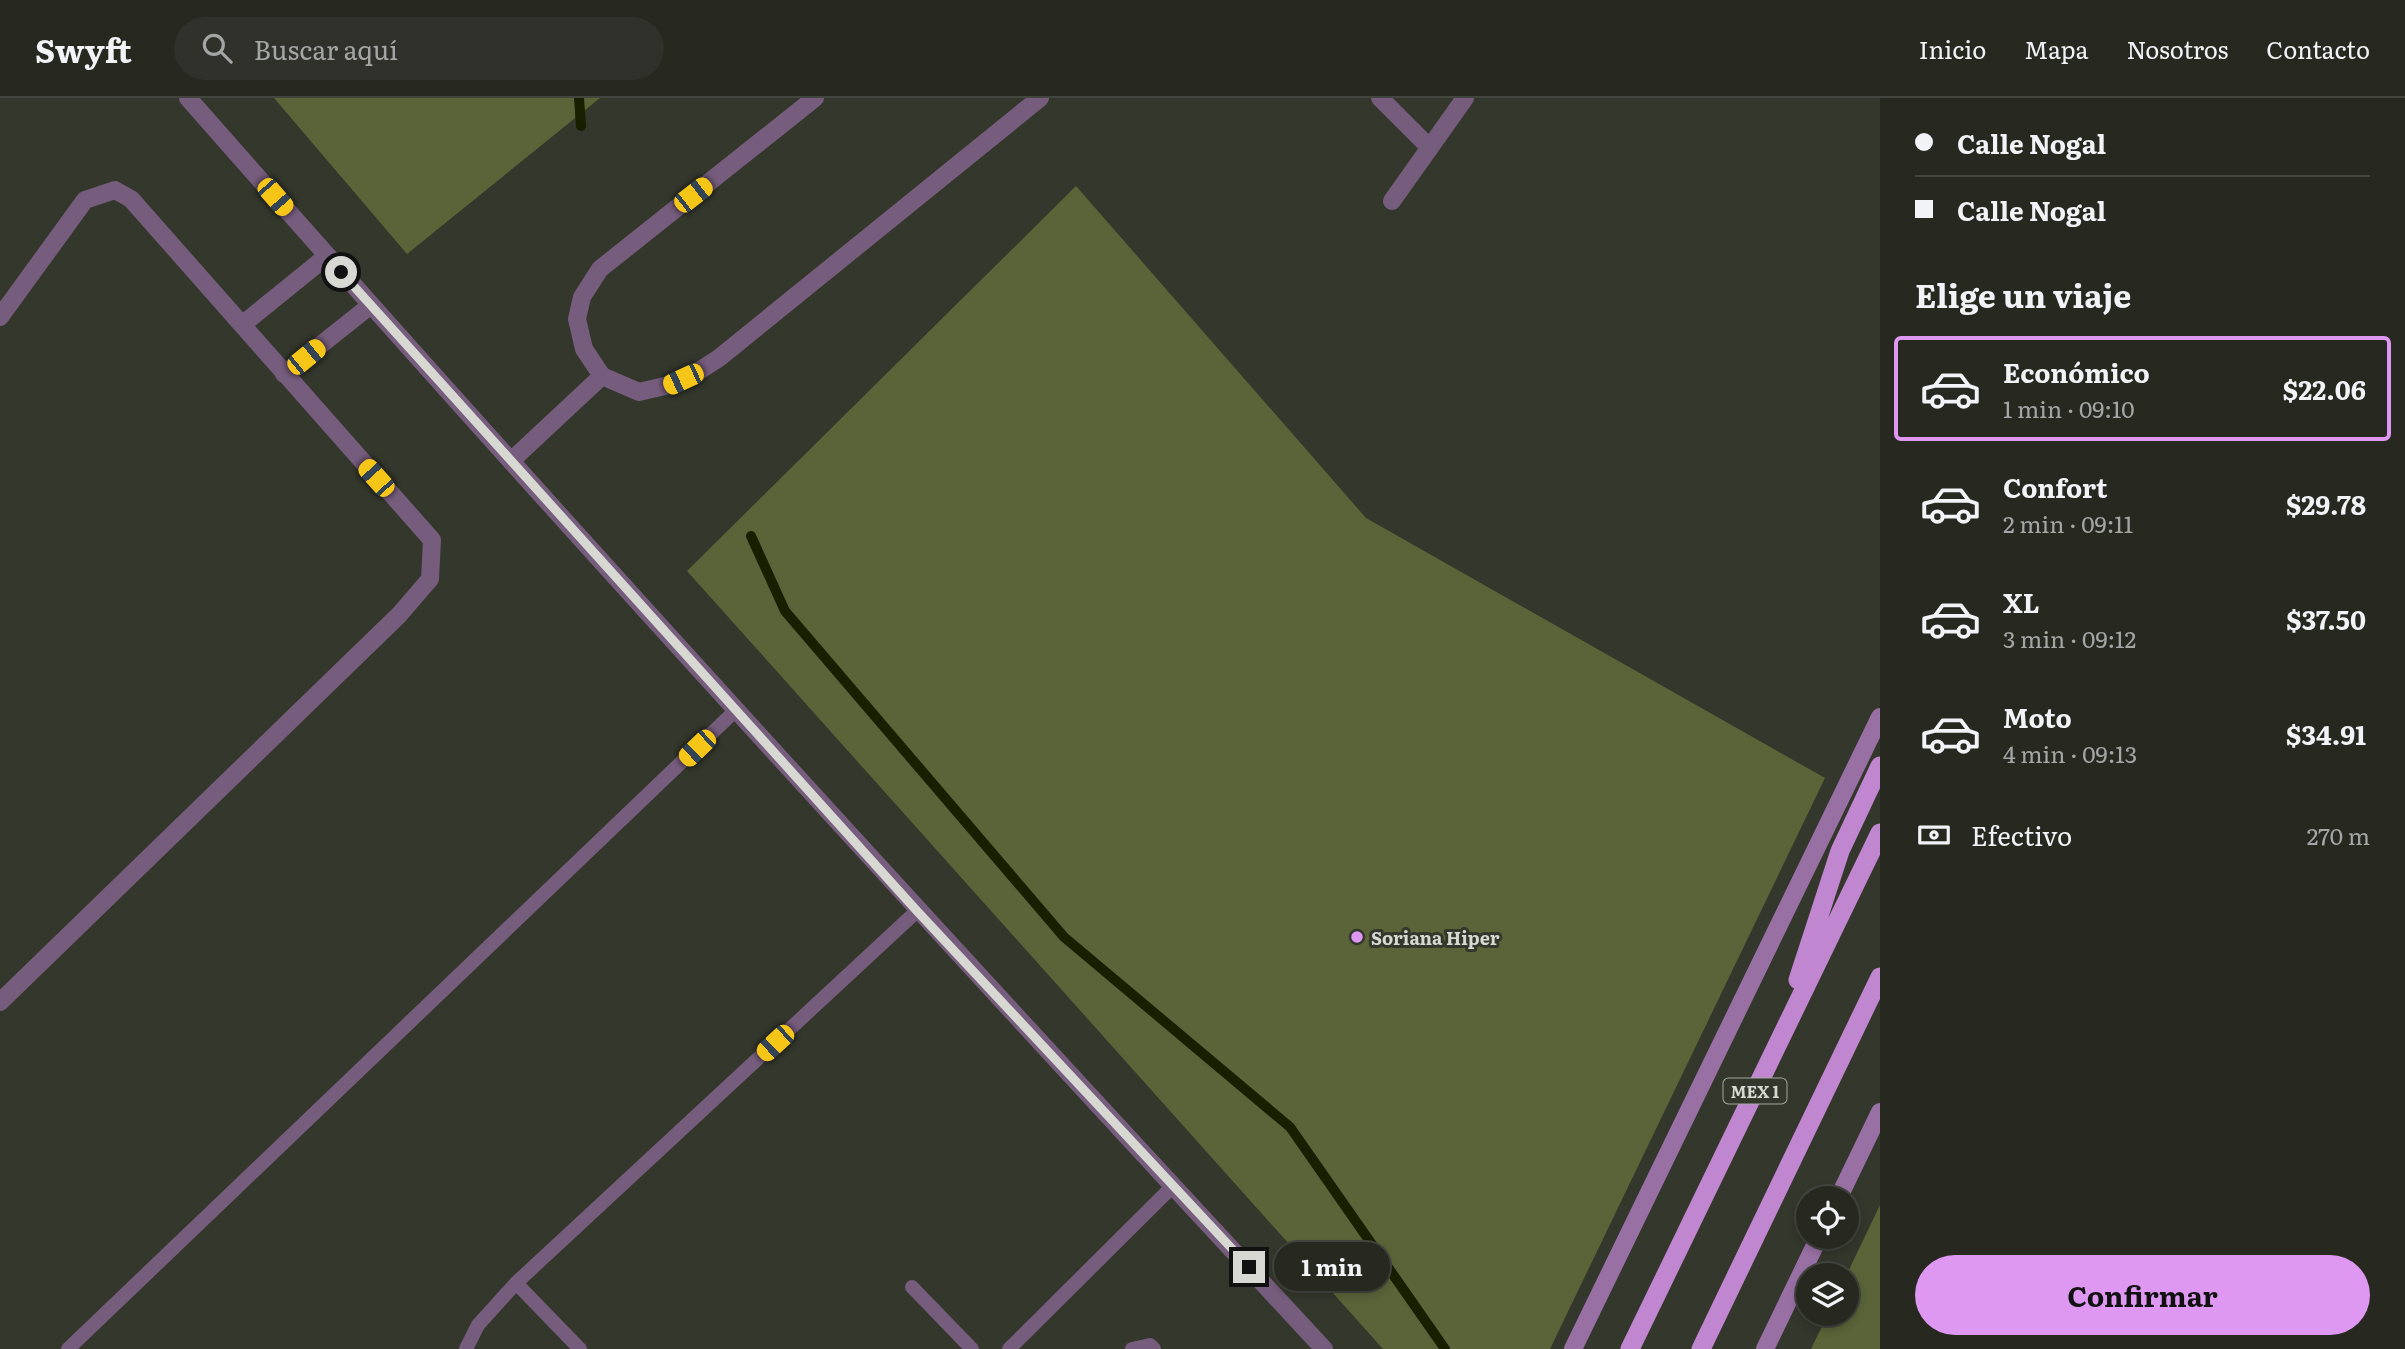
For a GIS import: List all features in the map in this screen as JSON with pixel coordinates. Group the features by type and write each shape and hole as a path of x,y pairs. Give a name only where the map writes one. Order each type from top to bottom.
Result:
{"highway":[{"path":"1775,1051 1840,850 1880,766"},
{"name":"MEX 1","path":"1630,1349 1880,833"},
{"path":"1701,1349 1880,977"}],"main road":[{"path":"1573,1349 1880,717"},
{"path":"1844,1186 1880,1112"},
{"path":"1765,1349 1813,1249"}],"street":[{"path":"188,98 917,911 1324,1349"},
{"path":"815,98 600,270 582,297 577,319 584,349 602,376 639,392 669,385 696,373 719,358 1040,98"},
{"path":"1380,98 1430,148"},
{"path":"1392,201 1465,98"},
{"path":"0,317 85,200 115,190 131,199 432,540 430,579 399,615 0,1002"},
{"path":"243,324 327,256"},
{"path":"284,374 371,305"},
{"path":"512,460 602,376"}],"lane":[{"path":"68,1349 736,710"},
{"path":"466,1349 478,1325 516,1283 917,911"},
{"path":"1009,1349 1173,1186"},
{"path":"516,1283 580,1349"},
{"path":"912,1287 972,1349"},
{"path":"1132,1349 1150,1345 1154,1349"}],"green space":[{"path":"274,98 600,98 407,254"},
{"path":"1076,186 1366,518 1825,778 1550,1349 1383,1349 687,571"},
{"path":"1880,1205 1880,1349 1811,1349 1822,1326 1859,1326 1859,1263 1852,1263"}],"waterway":[{"path":"579,98 581,126"},
{"path":"751,536 785,611 1064,937 1290,1127 1445,1349"}],"place":[{"name":"Soriana Hiper","path":"1357,937"}],"route":[{"path":"341,272 917,911 1249,1267"}]}
